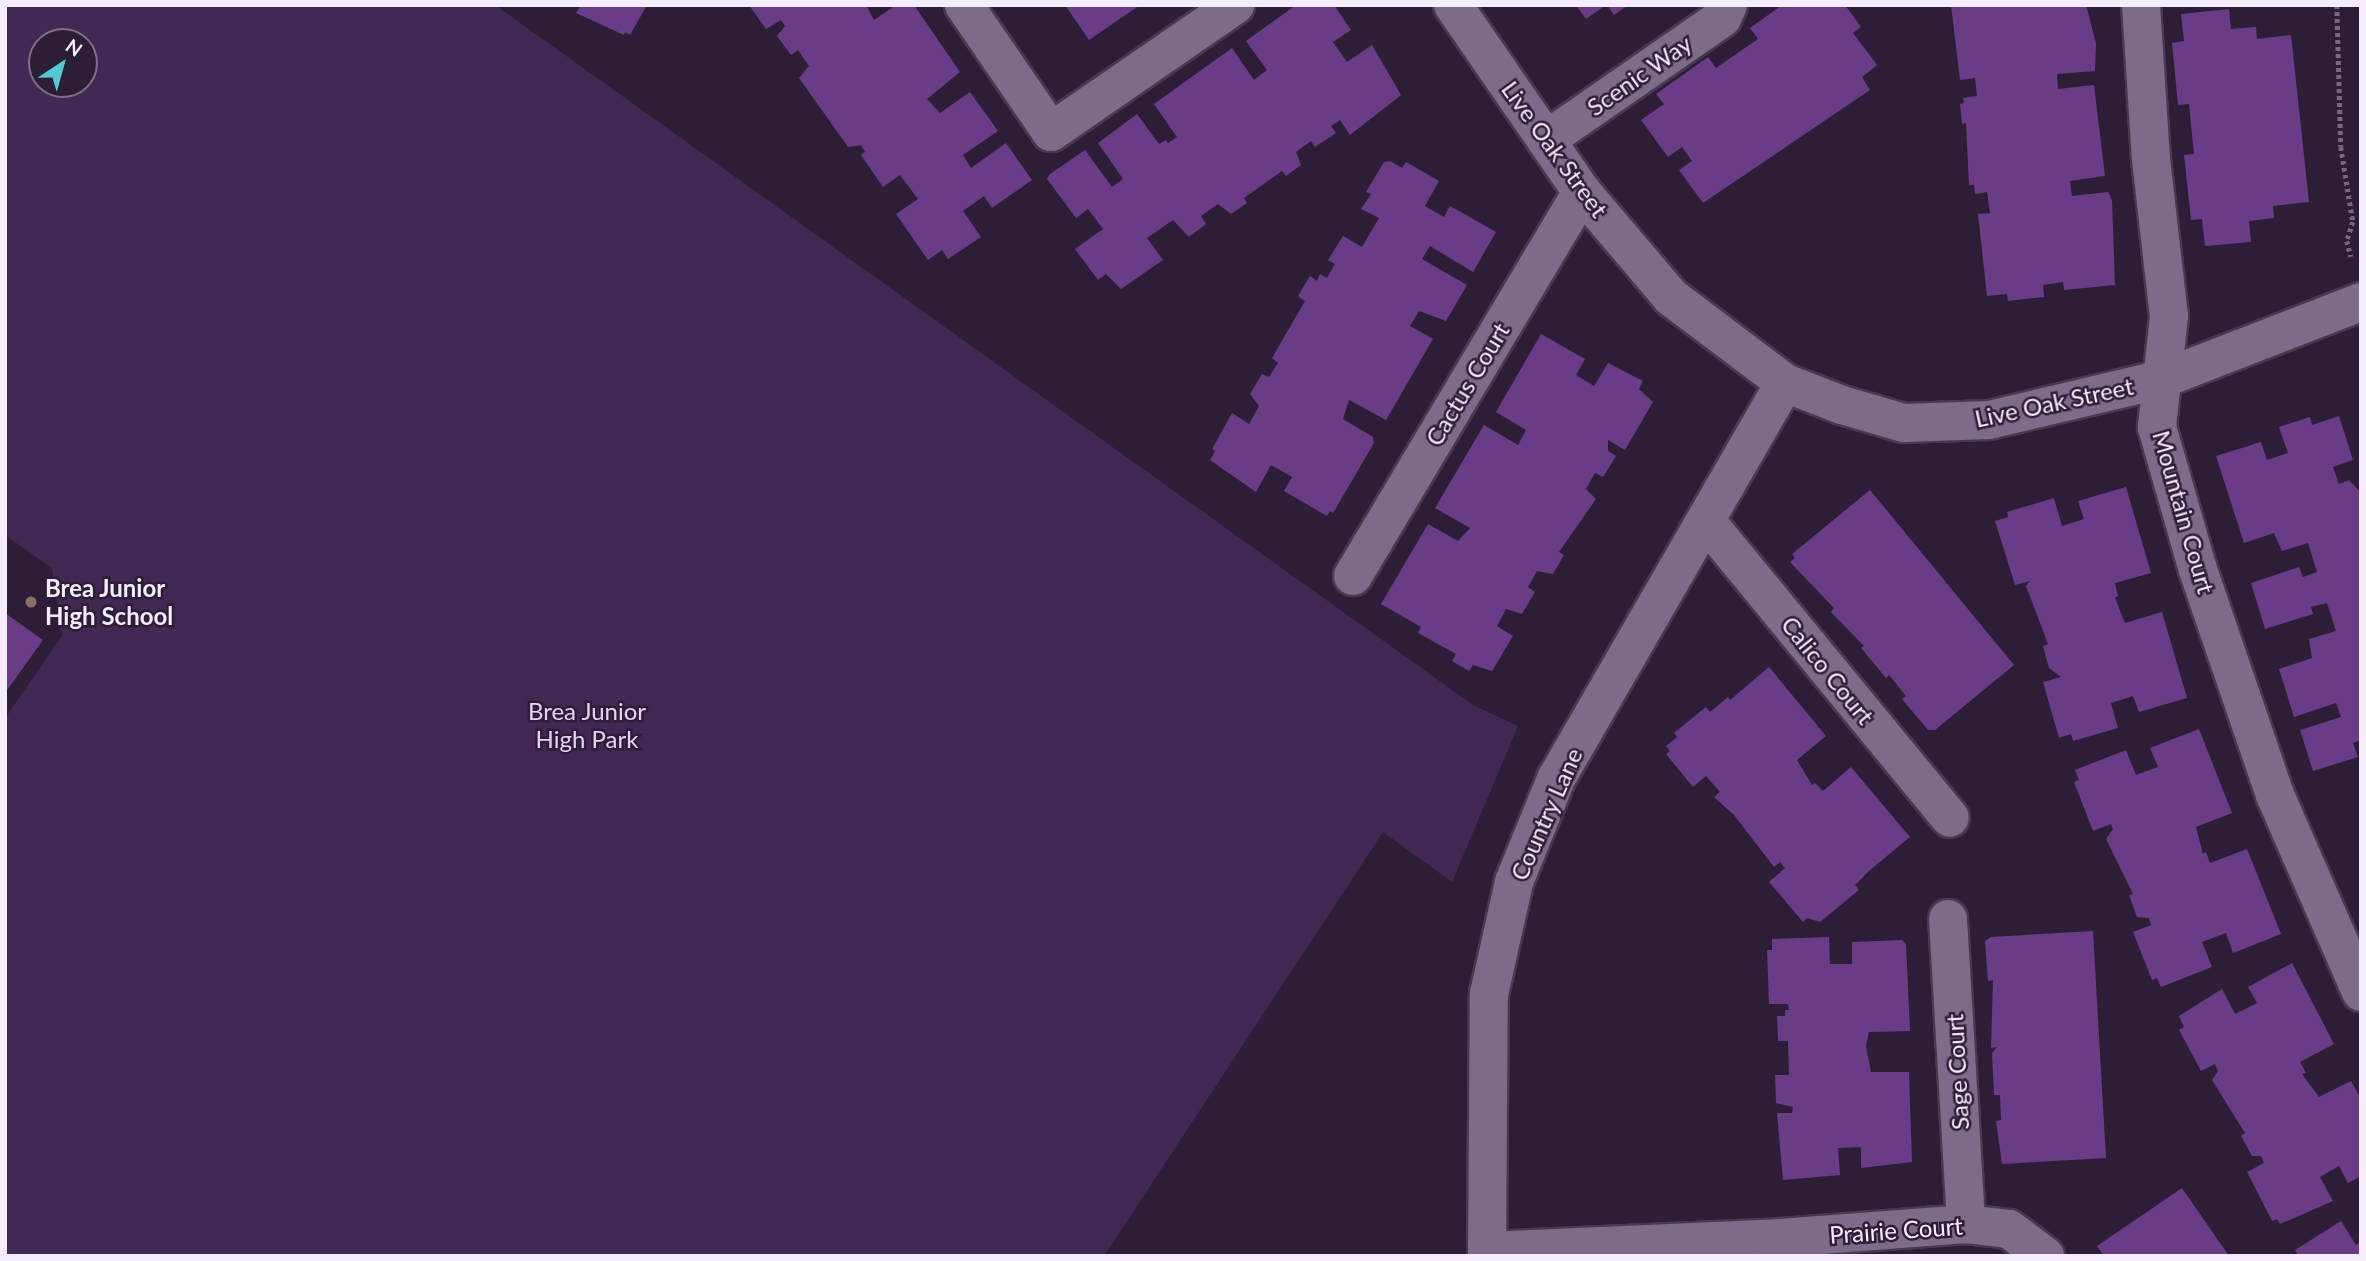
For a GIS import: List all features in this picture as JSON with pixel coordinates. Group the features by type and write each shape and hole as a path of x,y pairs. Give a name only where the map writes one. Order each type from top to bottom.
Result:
{"street":[{"path":"964,5 1051,132 1235,5"},
{"name":"Live Oak Street","path":"1453,5 1582,192 1671,297 1785,383 1903,423 1989,420 2162,379 2357,284"},
{"name":"Scenic Way","path":"1546,140 1722,18 1728,5"},
{"name":"Mountain Court","path":"2141,5 2151,159 2169,316 2157,427 2198,570 2275,795 2361,992"},
{"name":"Cactus Court","path":"1353,576 1582,192"},
{"name":"Country Lane","path":"1487,1254 1489,994 1514,882 1556,779 1785,383"},
{"name":"Calico Court","path":"1706,521 1950,818"},
{"name":"Sage Court","path":"1948,919 1966,1224"},
{"name":"Prairie Court","path":"1487,1254 1767,1247 1966,1224 2009,1229 2045,1256"}],"path":[{"path":"2337,5 2341,147 2353,222 2347,241 2357,284"}],"green space":[{"name":"Brea Junior High Park","path":"5,5 495,5 1473,705 1518,726 1452,882 1383,832 1104,1256 5,1256 5,718 62,636 52,568 5,535"}],"building":[{"path":"581,5 647,5 630,35 625,32 624,35 576,13"},
{"path":"749,5 866,5 874,20 896,5 914,5 960,72 927,99 940,113 970,92 998,131 963,155 971,168 1006,143 1032,180 992,208 984,196 963,211 981,237 948,259 942,250 928,260 896,214 918,199 900,175 883,187 861,155 865,152 861,145 848,147 799,78 809,66 798,50 791,55 777,36 785,26 781,20 766,29"},
{"path":"1065,5 1140,5 1089,40"},
{"path":"1296,5 1334,5 1351,30 1333,42 1347,62 1372,45 1401,95 1350,135 1340,120 1331,126 1336,133 1315,147 1311,141 1296,152 1301,165 1286,176 1282,171 1244,198 1247,203 1231,214 1218,204 1201,216 1206,224 1189,237 1173,220 1147,238 1163,260 1121,289 1106,274 1098,280 1075,249 1103,229 1088,209 1076,218 1047,179 1050,174 1085,150 1112,187 1123,179 1098,143 1137,114 1159,144 1166,140 1168,143 1177,137 1154,104 1232,48 1254,80 1267,70 1246,41"},
{"path":"1576,5 1606,5 1586,19"},
{"path":"1607,5 1628,5 1614,15"},
{"path":"1782,5 1845,5 1861,27 1853,33 1877,65 1862,77 1870,90 1703,203 1679,170 1692,161 1682,147 1668,157 1641,120 1664,104 1656,94 1708,57 1716,68 1758,39 1750,28"},
{"path":"1951,5 2086,5 2096,43 2095,71 2057,74 2058,89 2094,85 2105,176 2070,181 2072,196 2108,192 2112,200 2115,285 2064,290 2063,282 2043,285 2044,297 2008,301 2007,294 1987,296 1978,214 1990,213 1987,192 1975,194 1974,185 1969,185 1966,123 1962,124 1960,104 1964,103 1963,98 1977,96 1975,78 1960,80"},
{"path":"2229,9 2231,29 2256,27 2257,39 2291,35 2309,202 2273,206 2274,218 2249,221 2251,242 2205,246 2202,219 2191,220 2184,155 2194,154 2189,104 2178,105 2172,43 2184,41 2181,14"},
{"path":"1390,161 1402,168 1406,162 1439,181 1425,206 1444,217 1450,206 1496,232 1473,272 1430,246 1422,259 1467,285 1446,321 1419,311 1410,326 1433,339 1386,420 1349,400 1343,419 1373,437 1374,443 1333,513 1330,511 1327,516 1284,491 1292,477 1271,465 1256,492 1210,460 1215,451 1212,449 1232,413 1249,424 1259,406 1250,394 1262,374 1269,377 1278,363 1272,358 1305,301 1298,296 1310,276 1317,281 1320,274 1327,278 1335,264 1328,260 1343,236 1362,247 1379,218 1361,209 1371,194 1366,192 1384,162"},
{"path":"1541,334 1585,359 1576,375 1594,386 1608,363 1643,381 1639,389 1653,402 1625,450 1608,440 1608,451 1616,456 1603,477 1595,473 1586,489 1596,499 1559,552 1564,555 1553,574 1537,571 1528,587 1535,592 1522,614 1506,609 1497,626 1513,636 1492,671 1473,665 1469,671 1452,661 1456,654 1418,633 1421,627 1381,604 1428,524 1458,541 1470,528 1435,508 1484,425 1518,445 1526,430 1496,412"},
{"path":"2339,416 2353,460 2333,467 2339,484 2349,480 2361,493 2361,740 2353,743 2358,757 2313,771 2300,730 2341,717 2336,703 2294,717 2279,669 2312,658 2309,639 2336,631 2327,603 2311,607 2313,614 2265,629 2251,583 2299,567 2303,577 2317,572 2308,543 2282,551 2274,533 2244,543 2216,456 2261,442 2267,460 2288,453 2279,427 2310,417 2312,425"},
{"path":"2126,487 2151,573 2115,583 2118,596 2115,598 2125,623 2162,612 2187,698 2139,712 2133,696 2111,703 2118,728 2073,741 2071,734 2059,738 2043,682 2061,677 2049,668 2043,646 2048,644 2026,586 2030,581 2015,585 1995,521 2008,517 2007,512 2054,498 2062,526 2084,519 2078,501"},
{"path":"1870,490 2014,665 1935,730 1928,730 1902,699 1906,696 1889,675 1886,678 1861,648 1864,646 1831,612 1834,608 1790,562 1795,558 1792,554"},
{"path":"5,613 43,640 5,693"},
{"path":"1769,667 1826,736 1797,760 1812,785 1815,783 1823,791 1851,767 1910,837 1855,885 1859,890 1820,922 1807,918 1803,922 1769,882 1785,868 1780,862 1774,867 1734,815 1714,797 1720,792 1706,776 1693,787 1666,754 1670,751 1666,746 1677,737 1674,733 1706,707 1710,712 1728,697 1730,700"},
{"path":"2199,729 2232,813 2196,827 2203,854 2206,852 2210,863 2247,849 2281,934 2233,953 2226,933 2202,942 2212,967 2161,987 2157,978 2152,980 2133,932 2151,925 2149,918 2137,917 2129,895 2133,894 2106,839 2113,829 2111,824 2093,831 2074,782 2079,780 2075,770 2126,750 2136,775 2158,767 2150,748"},
{"path":"2093,931 2106,1158 2002,1164 1996,1121 2001,1120 2000,1095 1994,1095 1992,1053 1997,1047 1991,1048 1993,980 1988,981 1985,941 1991,937"},
{"path":"1829,937 1830,964 1852,964 1852,942 1902,940 1906,944 1910,1031 1869,1032 1866,1046 1871,1072 1909,1072 1912,1162 1861,1168 1861,1147 1838,1148 1840,1175 1783,1180 1777,1113 1792,1113 1793,1107 1776,1103 1775,1075 1789,1075 1788,1041 1778,1041 1777,1016 1785,1016 1785,1010 1789,1010 1788,1004 1769,1004 1767,950 1772,950 1772,939"},
{"path":"2292,963 2334,1044 2300,1062 2306,1073 2302,1074 2319,1097 2351,1081 2361,1099 2361,1176 2348,1183 2339,1166 2320,1177 2333,1201 2280,1224 2277,1219 2272,1221 2247,1172 2264,1163 2261,1156 2252,1156 2241,1136 2245,1133 2212,1080 2218,1071 2215,1064 2201,1071 2179,1030 2184,1027 2179,1016 2222,989 2235,1014 2257,1003 2248,987"},
{"path":"2182,1188 2229,1256 2104,1256 2097,1246"},
{"path":"2341,1221 2356,1245 2361,1242 2361,1256 2299,1256 2295,1250"}],"place":[{"name":"Brea Junior High School","path":"31,602"}]}
